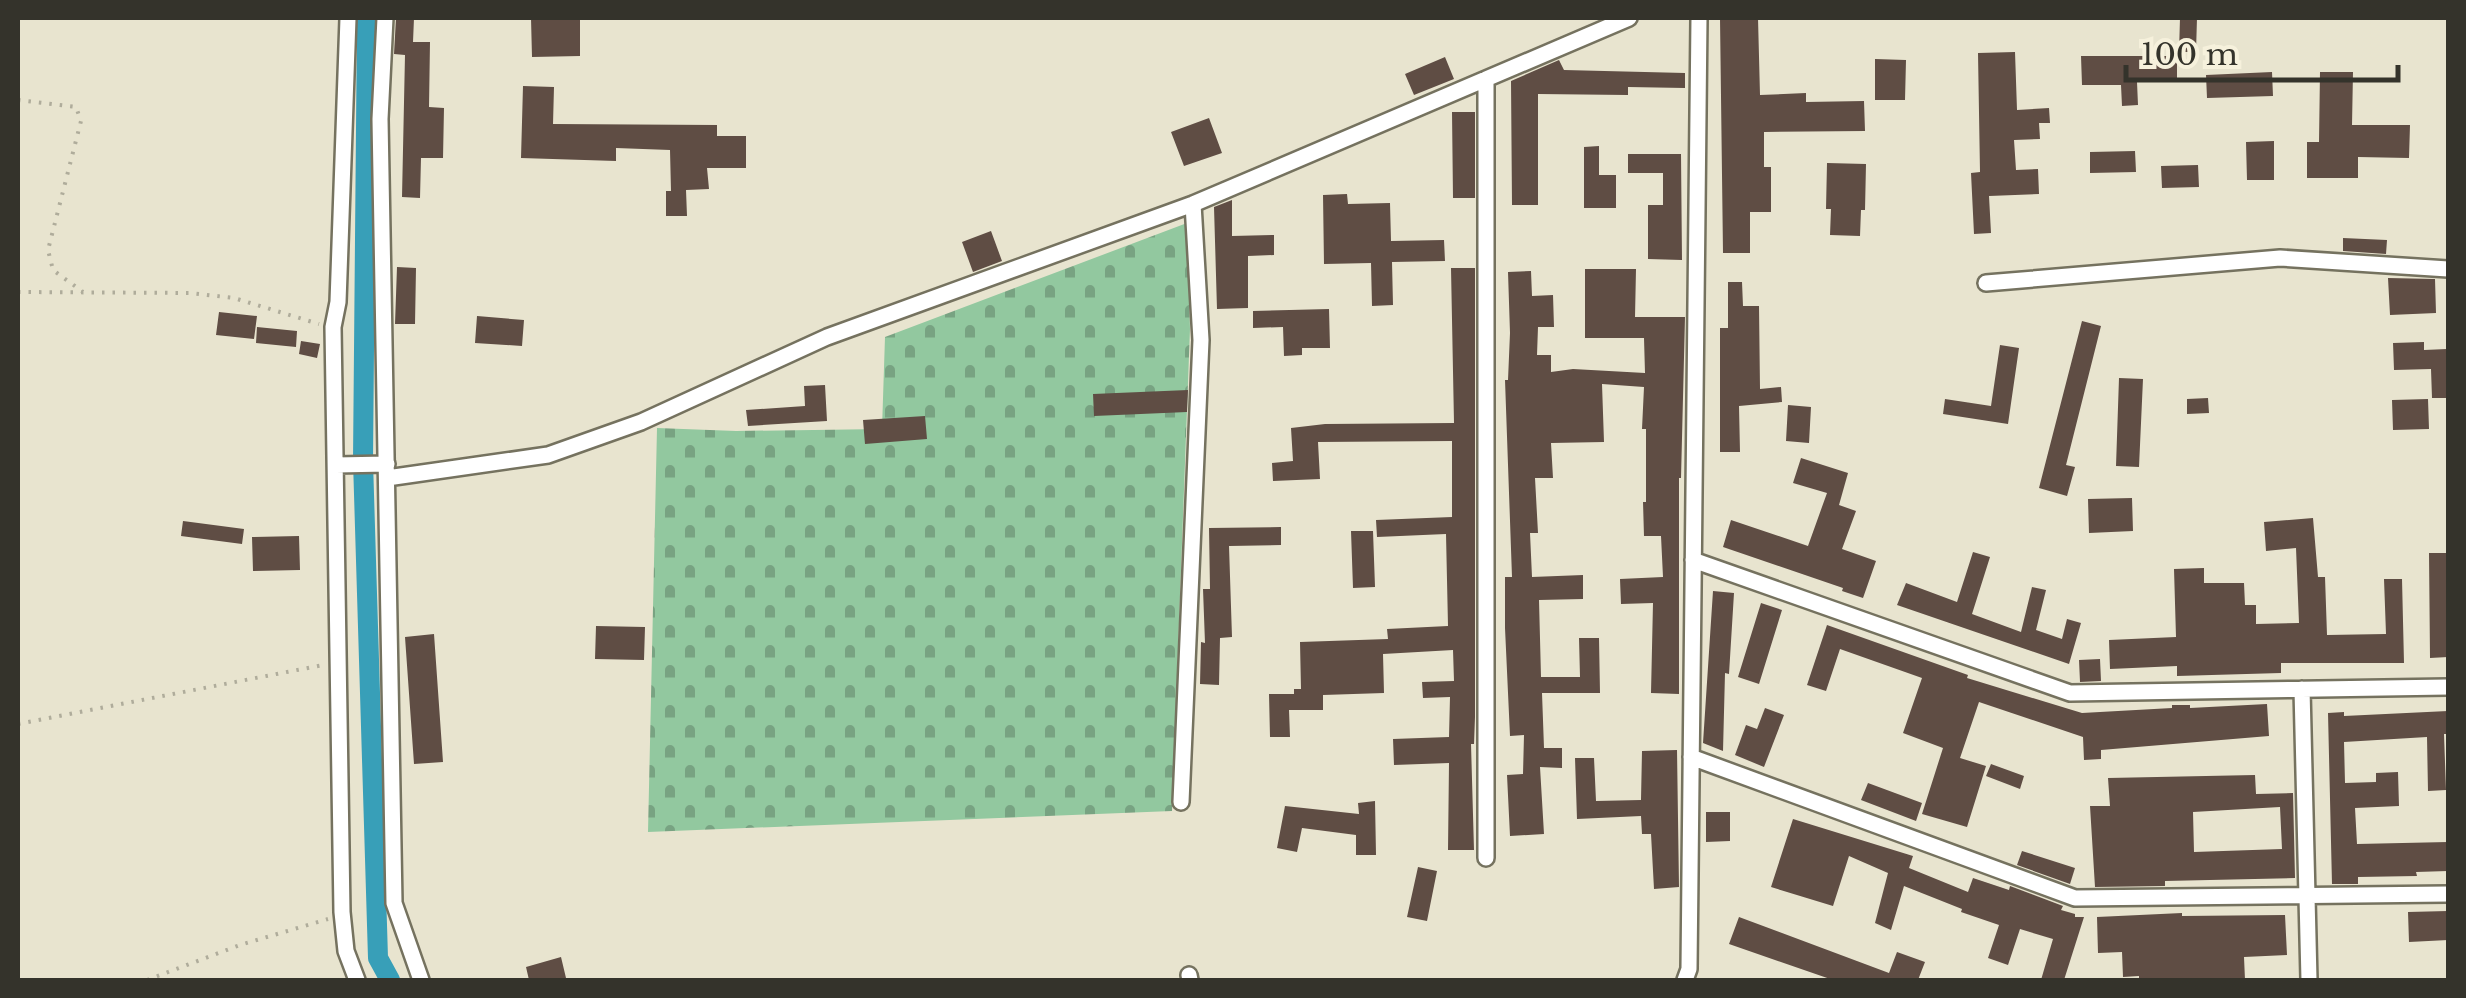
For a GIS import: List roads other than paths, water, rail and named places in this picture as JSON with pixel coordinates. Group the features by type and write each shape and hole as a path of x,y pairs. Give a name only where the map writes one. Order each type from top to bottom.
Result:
{"street":[{"path":"348,18 334,328 337,663 342,914 346,951 358,980"},
{"path":"384,18 380,119 394,903 421,980"},
{"path":"336,464 387,471 548,455 640,422 826,337 1193,204 1629,18"},
{"path":"1686,980 1699,18"},
{"path":"1486,80 1486,858"},
{"path":"1181,802 1201,340 1193,204"},
{"path":"1986,283 2280,258 2448,270"},
{"path":"1693,560 2070,693 2448,687"},
{"path":"2302,689 2310,980"},
{"path":"1691,757 2075,898 2448,894"}],"waterway":[{"path":"367,18 363,461 378,958 390,980"}]}
